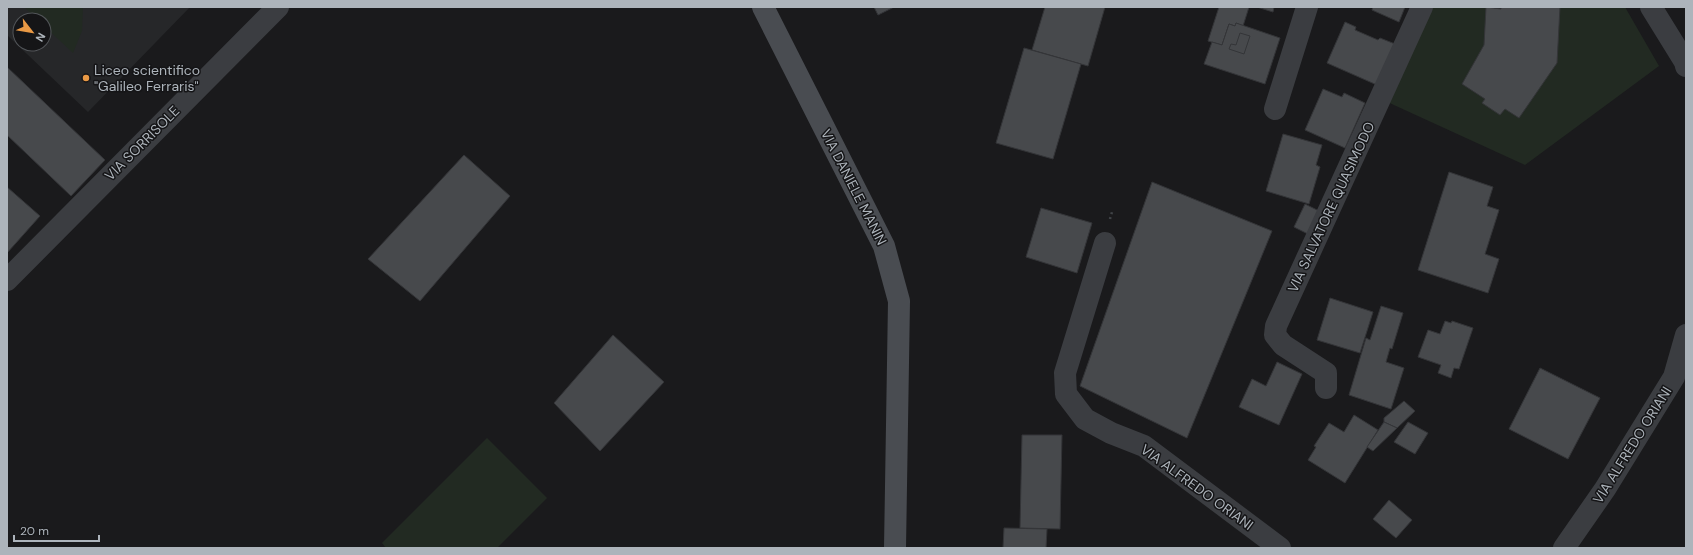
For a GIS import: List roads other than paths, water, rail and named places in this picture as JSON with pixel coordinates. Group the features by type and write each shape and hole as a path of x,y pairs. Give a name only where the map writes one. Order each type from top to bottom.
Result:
{"main road":[{"name":"VIA DANIELE MANIN","path":"762,7 884,246 899,301 894,548"}],"street":[{"name":"VIA SORRISOLE","path":"7,280 278,7"},
{"path":"1274,109 1307,7"},
{"name":"VIA SALVATORE QUASIMODO","path":"1326,388 1326,373 1283,345 1275,335 1276,326 1422,7"},
{"path":"1651,7 1686,64"},
{"name":"VIA ALFREDO ORIANI","path":"1105,243 1065,373 1066,394 1085,419 1144,446 1280,548"},
{"name":"VIA ALFREDO ORIANI","path":"1564,548 1605,489 1674,377 1686,335"}],"place":[{"name":"Liceo scientifico \"Galileo Ferraris\"","path":"86,78"}]}
